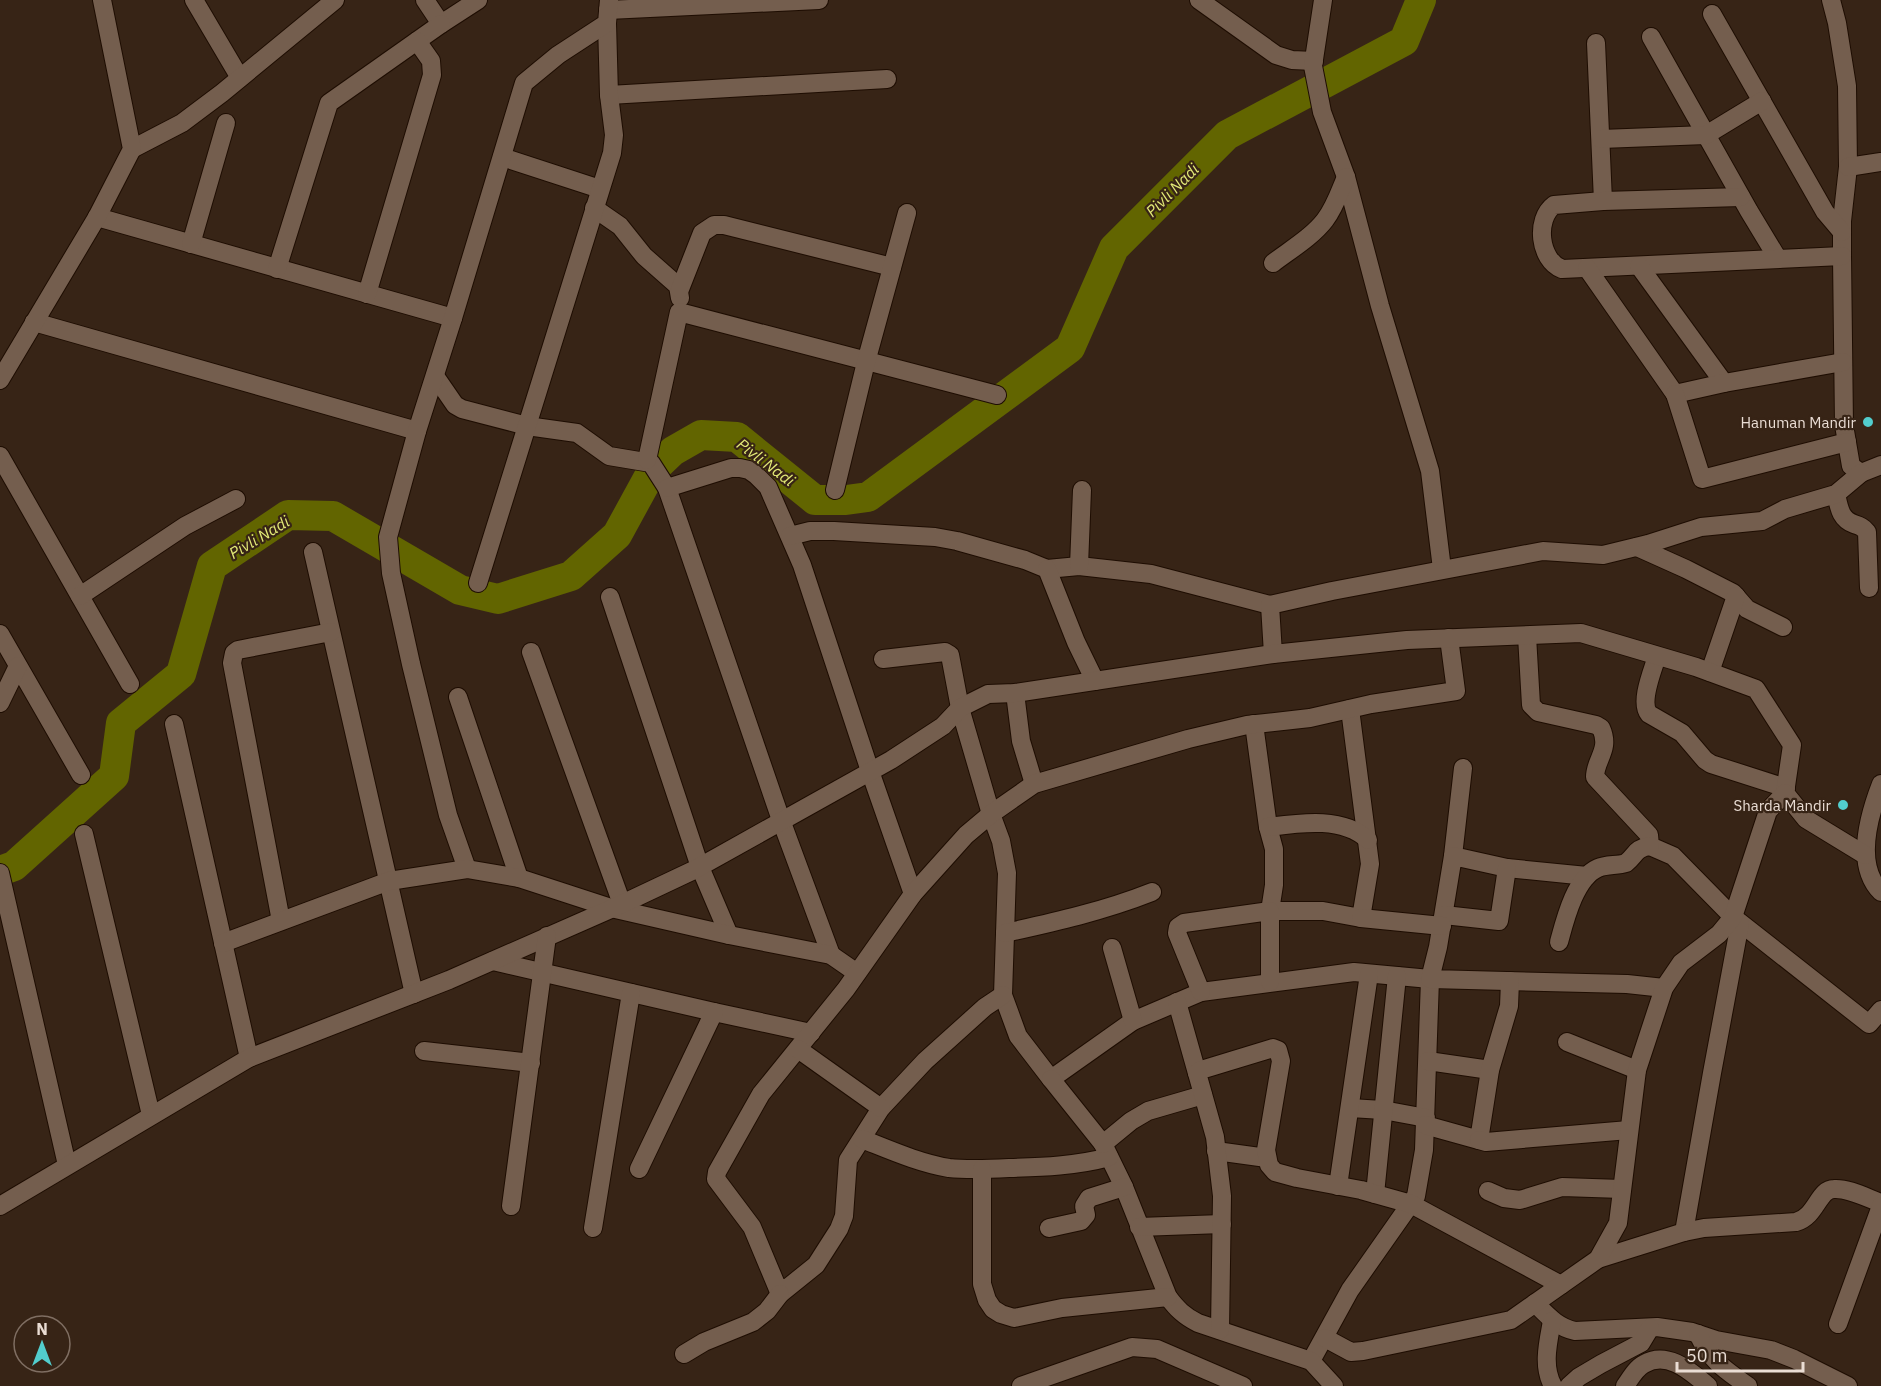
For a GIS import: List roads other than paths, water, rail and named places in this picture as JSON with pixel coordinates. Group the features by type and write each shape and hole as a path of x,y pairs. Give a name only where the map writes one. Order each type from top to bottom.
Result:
{"street":[{"path":"102,0 132,149"},
{"path":"194,0 240,78"},
{"path":"0,380 97,218 132,149 182,123 335,0"},
{"path":"425,0 441,24"},
{"path":"277,269 329,103 478,0"},
{"path":"467,869 448,815 411,663 391,573 388,537 417,431 524,82 608,11 819,0"},
{"path":"1199,0 1276,55 1314,63"},
{"path":"1323,0 1314,63 1322,112 1346,177 1380,306 1430,471 1442,569"},
{"path":"1831,0 1847,86 1848,167 1842,232 1844,425 1851,466 1861,473"},
{"path":"478,583 612,153 614,135 609,95 608,11"},
{"path":"1712,14 1825,212 1842,232"},
{"path":"1651,38 1778,259"},
{"path":"367,294 432,75 431,61 417,41"},
{"path":"1596,43 1603,201"},
{"path":"609,95 886,79"},
{"path":"1601,139 1706,135 1762,101"},
{"path":"191,244 226,123"},
{"path":"502,157 600,189"},
{"path":"1848,167 1881,162"},
{"path":"1273,263 1325,220 1335,204 1346,177"},
{"path":"1741,197 1603,201 1554,205 1548,210 1542,223 1542,236 1550,261 1562,269 1842,256"},
{"path":"594,208 620,226 644,256 680,289"},
{"path":"835,490 866,362 907,213"},
{"path":"97,218 453,318"},
{"path":"831,955 658,474 680,289 702,233 714,225 724,225 891,267"},
{"path":"1639,266 1724,383"},
{"path":"1587,268 1675,394 1702,479 1847,442"},
{"path":"679,312 997,395"},
{"path":"34,322 417,431"},
{"path":"1675,394 1843,362"},
{"path":"435,376 455,405 462,409 527,426 576,433 609,456 658,474 740,468 749,470 768,487 802,565 870,771 914,894"},
{"path":"0,456 130,684"},
{"path":"790,536 810,531 834,531 935,537 1025,560 1047,569 1079,566 1151,574 1270,604 1543,551 1604,555 1701,527 1762,521 1785,509 1836,494 1861,473 1881,465"},
{"path":"1079,566 1082,490"},
{"path":"1836,494 1843,517 1863,527 1867,532 1869,588"},
{"path":"80,596 184,526 236,499"},
{"path":"1637,547 1686,569 1736,596 1747,609 1783,627"},
{"path":"313,552 414,994"},
{"path":"1047,569 1076,642 1095,681"},
{"path":"1710,672 1736,596"},
{"path":"610,597 700,867 729,935"},
{"path":"1270,604 1273,654"},
{"path":"280,921 232,657 238,650 331,632"},
{"path":"0,1206 249,1058 493,961 700,867 891,760 943,726 960,708 988,694 1015,693 1273,654 1407,640 1581,633 1710,672 1756,689 1792,745 1786,791 1768,811 1737,920 1684,1232"},
{"path":"0,634 81,775"},
{"path":"1527,636 1531,705 1538,712 1601,728 1604,752 1594,772 1595,777 1649,835 1650,846"},
{"path":"780,1294 752,1227 716,1179 717,1172 761,1094 811,1033 914,894 966,836 991,814 1034,784 1188,739 1254,724 1310,718 1456,691 1449,638"},
{"path":"531,652 616,906"},
{"path":"883,659 949,653 960,708 1001,841 1007,873 1003,995 1018,1036 1106,1150 1124,1187 1168,1297 1184,1316 1311,1361 1334,1386"},
{"path":"1657,656 1645,700 1649,714 1682,733 1700,755 1711,764 1786,791 1806,819 1865,855"},
{"path":"0,703 18,666"},
{"path":"1015,693 1022,741 1034,784"},
{"path":"458,697 519,878"},
{"path":"1350,709 1370,864 1361,918"},
{"path":"174,724 249,1058"},
{"path":"1254,724 1268,826 1274,849 1274,885 1270,911 1270,982"},
{"path":"1311,1361 1350,1290 1416,1196 1426,1122 1430,979 1454,856 1463,768"},
{"path":"1881,784 1869,813 1865,855 1875,886 1881,892"},
{"path":"1268,826 1297,823 1337,825 1352,829 1368,840"},
{"path":"84,834 151,1115"},
{"path":"1559,942 1570,905 1587,876 1601,866 1626,863 1641,847 1650,846 1673,856 1737,920 1877,1022"},
{"path":"1454,856 1507,868 1587,876"},
{"path":"1201,992 1177,933 1178,927 1184,923 1270,911 1323,911 1361,918 1499,921 1507,868"},
{"path":"223,943 389,881 467,869 519,878 729,935 831,955 856,973"},
{"path":"0,873 67,1165"},
{"path":"1005,933 1073,918 1152,892"},
{"path":"1598,1259 1618,1223 1637,1070 1664,988 1681,963 1737,920"},
{"path":"511,1206 547,936"},
{"path":"1112,948 1133,1021"},
{"path":"493,961 811,1033"},
{"path":"1051,1079 1133,1021 1201,992 1354,972 1430,979 1627,984 1664,988"},
{"path":"1338,1186 1369,974"},
{"path":"1375,1194 1396,976"},
{"path":"1479,1140 1490,1070 1509,1006 1510,981"},
{"path":"594,1228 631,993"},
{"path":"684,1354 704,1342 753,1322 780,1294 816,1264 839,1229 844,1216 848,1160 881,1108 925,1060 985,1007 1003,995"},
{"path":"1176,1002 1215,1137 1222,1196 1220,1330"},
{"path":"639,1169 714,1012"},
{"path":"1568,1042 1637,1070"},
{"path":"1197,1073 1273,1048 1278,1050 1281,1061 1266,1150 1269,1166 1275,1172 1411,1204 1561,1285"},
{"path":"798,1049 881,1108"},
{"path":"424,1051 531,1063"},
{"path":"1428,1061 1490,1070"},
{"path":"861,1139 924,1162 950,1168 982,1169 1087,1163 1106,1150 1131,1121 1148,1111 1203,1095"},
{"path":"1350,1108 1383,1110 1486,1142 1629,1130"},
{"path":"1216,1151 1267,1158"},
{"path":"982,1169 982,1284 987,1300 993,1309 1014,1318 1062,1308 1168,1297"},
{"path":"1049,1228 1081,1221 1086,1215 1084,1206 1089,1198 1124,1187"},
{"path":"1488,1191 1504,1198 1520,1200 1562,1187 1622,1189"},
{"path":"1325,1338 1351,1352 1363,1351 1511,1320 1598,1259 1704,1228 1796,1222 1808,1217 1824,1192 1837,1188 1881,1204 1838,1324"},
{"path":"1139,1227 1222,1224"},
{"path":"1535,1303 1552,1321 1564,1329 1575,1331 1671,1328 1716,1340 1771,1350 1848,1386"},
{"path":"1552,1321 1546,1366 1553,1386"},
{"path":"1569,1386 1579,1377 1641,1343 1650,1328"},
{"path":"1698,1334 1706,1351 1732,1376 1748,1386"},
{"path":"1021,1386 1132,1347 1157,1349 1243,1386"},
{"path":"1625,1386 1642,1364 1657,1360 1680,1364 1708,1386"}],"waterway":[{"name":"Pivli Nadi","path":"0,871 14,866 114,776 121,723 181,674 212,566 288,515 333,516 460,590 498,599 571,576 617,535 652,471 673,451 701,435 737,437 815,500 868,497 1070,348 1114,248 1227,135 1404,41 1421,0"}],"place":[{"name":"Hanuman Mandir","path":"1868,422"},
{"name":"Sharda Mandir","path":"1843,805"}]}
